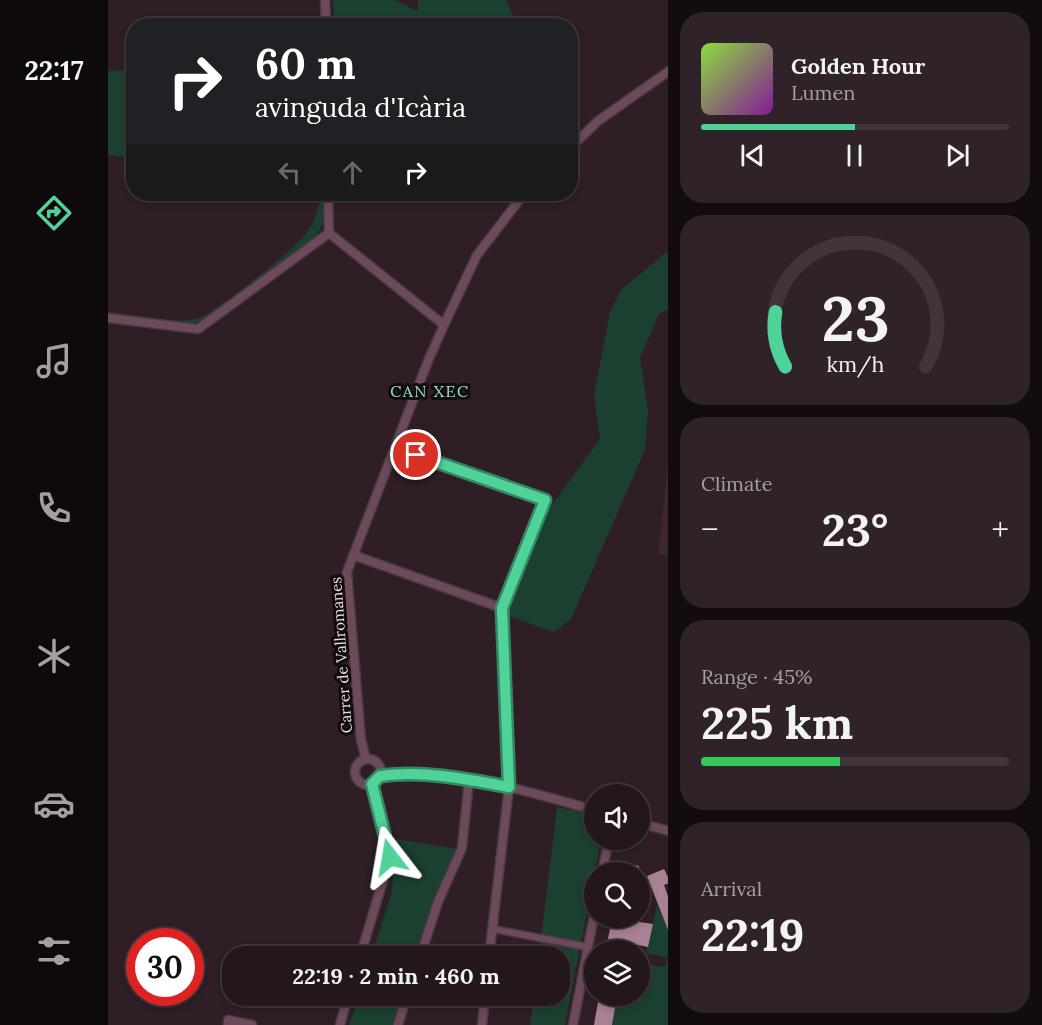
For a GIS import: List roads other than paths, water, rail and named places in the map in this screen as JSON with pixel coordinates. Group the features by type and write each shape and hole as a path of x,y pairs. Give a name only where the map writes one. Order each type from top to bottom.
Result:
{"street":[{"path":"325,0 326,18"},
{"path":"578,140 598,121 668,72"},
{"path":"328,201 329,233 444,325"},
{"name":"Carrer de Vallromanes","path":"366,759 361,740 347,572 394,447 444,325 477,255 519,201"},
{"path":"108,318 198,329 329,233"},
{"path":"394,447 545,500 502,608 509,787 491,946"},
{"path":"353,555 502,608"},
{"path":"372,784 360,782 355,775 358,763 366,759 378,763 380,776"},
{"path":"372,784 380,776 410,774 469,780 509,787 584,807"},
{"path":"424,946 438,902 462,848 469,780"},
{"path":"363,946 390,857 372,784"},
{"path":"650,826 668,831"},
{"path":"493,929 584,946"},
{"path":"573,1025 584,968"},
{"path":"339,1025 345,1006"},
{"path":"398,1025 404,1006"},
{"path":"482,1025 484,1006"},
{"path":"228,1022 252,1025"}],"district":[{"name":"CAN XEC","path":"430,391"}]}
